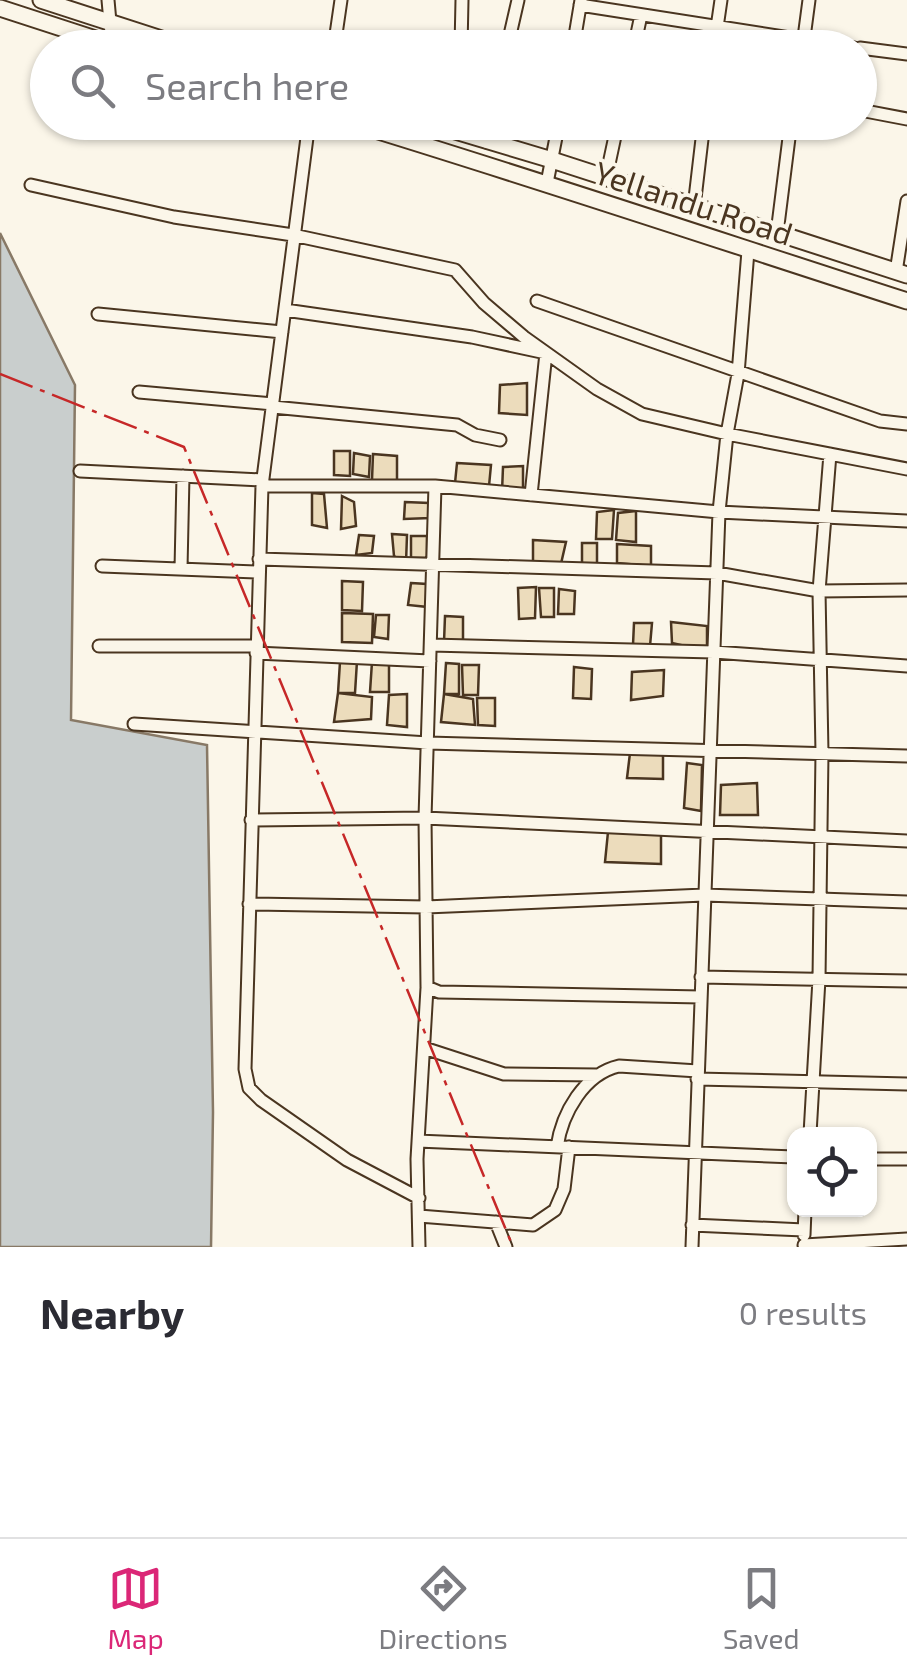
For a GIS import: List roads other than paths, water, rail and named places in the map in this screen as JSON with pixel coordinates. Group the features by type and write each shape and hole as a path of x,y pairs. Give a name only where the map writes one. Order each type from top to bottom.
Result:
{"main road":[{"path":"42,0 132,30"},
{"path":"0,8 68,30"},
{"name":"Yellandu Road","path":"407,140 907,301"},
{"name":"Yellandu Road","path":"482,140 902,274"}],"street":[{"path":"108,0 112,30"},
{"path":"336,30 340,0"},
{"path":"461,30 462,0"},
{"path":"511,30 518,0"},
{"path":"717,28 721,0"},
{"path":"805,30 810,0"},
{"path":"576,30 581,2 727,30"},
{"path":"638,30 641,15"},
{"path":"877,50 907,54"},
{"path":"877,113 907,119"},
{"path":"306,140 262,483 245,1069 249,1088 261,1100 347,1160 418,1198"},
{"path":"547,183 556,140"},
{"path":"606,178 614,140"},
{"path":"694,207 702,140"},
{"path":"777,233 789,140"},
{"path":"31,185 174,218 293,235 455,270 484,303 546,353 596,389 642,414 907,470"},
{"path":"902,274 907,201"},
{"path":"692,1247 719,512 726,434 738,374 748,251"},
{"path":"537,302 880,421 907,424"},
{"path":"284,310 472,337 546,353"},
{"path":"98,314 282,332"},
{"path":"531,495 546,353"},
{"path":"139,392 457,426 500,440"},
{"path":"810,1127 819,979 820,591 830,454"},
{"path":"80,471 262,483 435,486 719,512 907,520"},
{"path":"181,569 184,476"},
{"path":"419,1247 418,1141 427,988 426,818 435,486"},
{"path":"102,566 181,569 433,564 717,573 820,591 907,590"},
{"path":"431,645 714,652 907,666"},
{"path":"99,646 430,660"},
{"path":"134,724 428,743 907,756"},
{"path":"251,820 426,818 907,842"},
{"path":"249,904 426,906 704,895 907,902"},
{"path":"702,977 907,980"},
{"path":"427,988 439,992 700,997"},
{"path":"424,1048 504,1074 597,1075 619,1066 698,1075 907,1084"},
{"path":"419,1216 532,1225 555,1210 564,1189 563,1147 570,1108 597,1075"},
{"path":"418,1141 787,1158"},
{"path":"877,1159 907,1159"},
{"path":"805,1217 804,1246 907,1240"},
{"path":"496,1222 506,1247"},
{"path":"692,1224 804,1230"}]}
